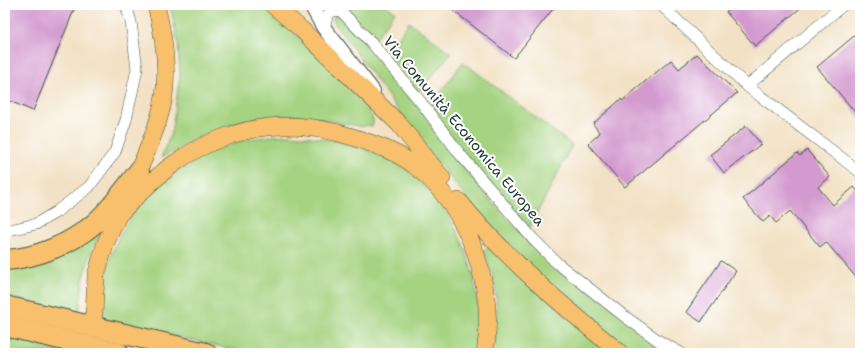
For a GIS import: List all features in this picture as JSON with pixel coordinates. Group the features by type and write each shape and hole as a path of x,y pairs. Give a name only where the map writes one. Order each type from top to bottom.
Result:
{"highway":[{"path":"5,260 39,254 58,246 79,234 95,223 114,204 139,171"},
{"path":"5,306 206,353"},
{"path":"5,326 119,353"}],"main road":[{"path":"94,314 96,275 106,242 151,143 163,102 165,62 163,40 156,5"},
{"path":"273,5 301,29 399,124 474,219 522,268 581,321 620,353"},
{"path":"118,214 148,183 180,158 215,140 242,132 280,126 308,127 346,134 396,154 415,165 432,180 447,198 459,216 470,240 481,272 487,323 485,353"},
{"path":"414,143 432,180"},
{"path":"447,198 474,219"}],"street":[{"path":"5,231 36,224 56,212 89,187 115,152 126,120 137,69 131,22 126,5"},
{"path":"311,5 324,28 399,124"},
{"path":"661,5 747,86 860,172"},
{"path":"747,86 843,5"},
{"path":"324,28 328,16 331,12 338,8"},
{"name":"Via Comunità Economica Europea","path":"338,8 371,42 416,95 459,153 533,239 557,262 624,316 659,341 681,353"}],"green space":[{"path":"170,5 263,5 313,51 348,87 371,115 373,122 372,126 367,125 362,127 299,116 277,116 227,126 200,137 161,158 171,134 180,75 178,42"},
{"path":"343,5 386,5 395,12 375,39"},
{"path":"336,14 340,14 397,81 471,177 511,223 542,255 674,353 630,353 551,287 531,268 470,202 429,152 335,24 333,18"},
{"path":"409,22 451,53 419,92 387,53"},
{"path":"463,62 572,145 530,227 468,158 430,107"},
{"path":"288,135 326,139 375,153 411,174 431,193 448,216 462,242 471,269 477,297 478,326 475,353 249,353 104,320 104,290 109,262 120,235 135,212 154,190 176,172 201,157 228,145 258,138"},
{"path":"102,229 90,255 83,281 79,313 5,296 5,266"},
{"path":"492,247 608,353 494,353 497,323 496,293 492,273 483,250"},
{"path":"5,337 72,353 5,353"}],"building":[{"path":"5,5 76,5 33,111 5,99"},
{"path":"446,5 556,5 514,58"},
{"path":"734,5 804,5 755,46 726,12"},
{"path":"860,31 860,118 817,67"},
{"path":"697,54 737,93 625,187 588,144 600,133 593,124 621,99 622,101 671,60 679,69"},
{"path":"746,126 761,144 724,173 710,155"},
{"path":"807,150 830,177 818,187 833,205 854,187 860,194 860,282 826,242 820,247 790,211 776,223 770,216 763,222 743,199 797,153 800,156"},
{"path":"721,261 736,271 701,322 686,312"}]}
